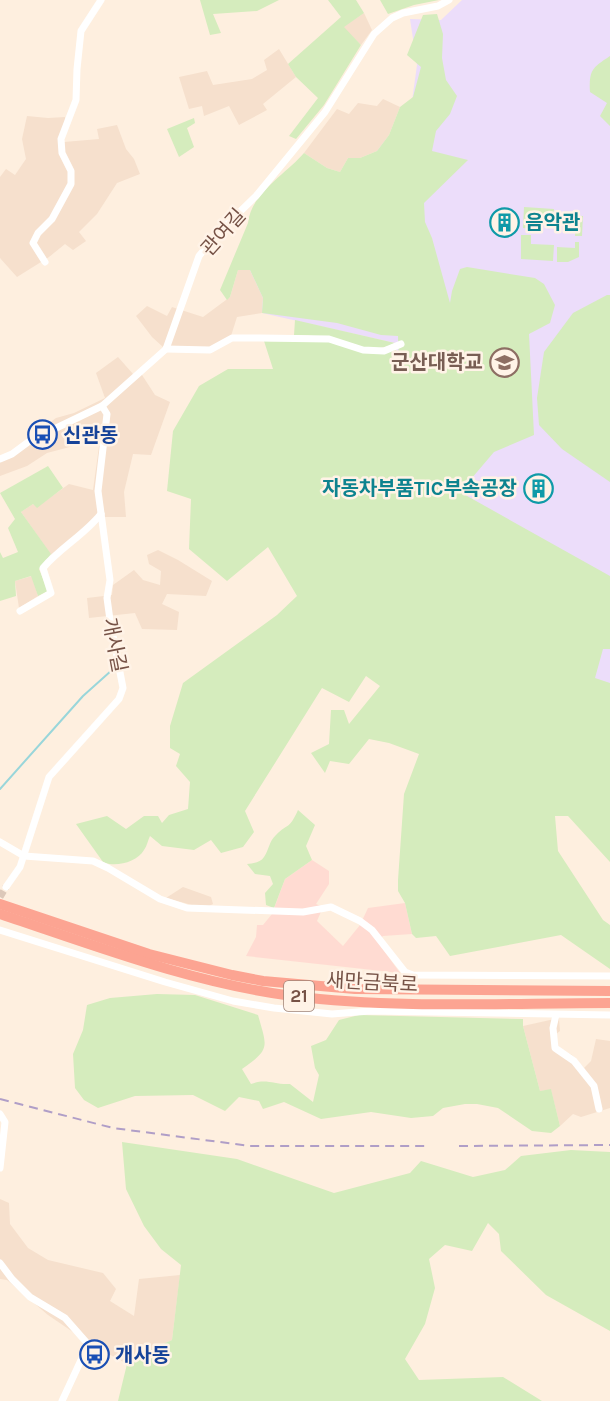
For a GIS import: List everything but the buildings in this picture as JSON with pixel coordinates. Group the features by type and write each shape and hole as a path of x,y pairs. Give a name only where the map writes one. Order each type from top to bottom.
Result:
{"highway":[{"name":"새만금북로","path":"0,904 149,954 263,981 355,989 610,991"},
{"name":"새만금북로","path":"0,914 145,963 230,985 292,996 391,1003 610,1003"}],"street":[{"path":"45,262 33,243 38,233 52,219 71,184 71,171 62,153 61,139 76,100 81,31 101,0"},
{"name":"관여길","path":"0,459 12,454 39,434 102,406 166,349 199,256 218,233 256,196 325,112 374,34 392,18 403,13 438,6 449,0"},
{"path":"166,349 210,350 232,338 329,339 363,350 384,351 401,344"},
{"name":"개사길","path":"6,887 20,867 49,777 119,699 123,688 107,598 111,580 98,491 107,414 102,406"},
{"path":"20,611 51,593 43,568 93,524 101,514"},
{"path":"0,842 24,856 93,861 160,899 187,908 303,912 331,907 360,921 372,930 405,972 412,975 610,976"},
{"path":"0,930 165,982 233,1001 274,1008 332,1014 370,1011 610,1014"},
{"path":"556,1014 553,1028 555,1048 574,1061 594,1086 599,1108"},
{"path":"0,1114 5,1122 0,1168"},
{"path":"0,1263 30,1298 65,1318 87,1343 62,1401"}],"shaded area":[{"name":"군산대학교","path":"462,0 610,0 610,735 525,688 400,375 395,343 262,313 263,298 250,270 349,187 409,110 417,65 410,19 441,20"},
{"path":"364,13 372,30 361,45 343,27"},
{"path":"279,49 296,77 263,104 267,110 239,125 229,106 204,116 202,106 189,109 179,77 207,71 213,85 252,79 267,70 264,60"},
{"path":"383,99 400,107 389,135 377,151 360,158 348,158 340,172 327,168 304,153 337,109 349,114 358,103 377,106"},
{"path":"27,116 65,117 64,142 99,139 97,129 117,125 126,149 134,159 140,174 117,183 97,214 79,232 86,241 73,250 65,244 17,277 0,258 0,177 6,169 15,175 26,159 22,139"},
{"path":"238,270 250,270 263,298 262,313 237,317 231,336 210,347 163,347 136,316 147,306 167,316 172,307 203,317 230,297"},
{"path":"118,357 133,374 142,375 155,395 170,402 151,455 133,454 124,492 126,517 105,517 54,559 21,512 33,504 37,507 69,484 93,490 100,439 47,453 27,466 0,476 0,457 7,455 56,418 74,413 105,398 96,373"},
{"path":"158,550 212,581 206,596 167,594 162,604 179,612 177,630 142,629 135,613 89,618 87,598 112,595 113,585 134,570 143,580 160,585 161,571 149,564 147,555"},
{"path":"32,576 38,596 19,608 15,581"},
{"path":"312,860 329,871 329,884 316,904 323,907 317,921 343,946 360,925 368,908 405,903 412,934 383,936 377,941 400,973 246,956 256,937 257,925 263,925 272,914 285,879"},
{"path":"183,887 211,897 213,904 209,906 192,905 166,898"},
{"path":"559,1018 560,1031 556,1034 558,1047 572,1055 584,1068 591,1061 596,1039 610,1041 610,1108 581,1117 573,1114 560,1126 551,1090 540,1091 523,1026"},
{"path":"0,1199 9,1203 10,1224 28,1248 48,1260 103,1273 116,1289 110,1301 134,1316 139,1279 180,1275 172,1340 145,1352 127,1364 92,1345 48,1315 7,1280 0,1279"}],"green space":[{"path":"200,0 279,0 257,11 213,14 221,33 210,35"},
{"path":"328,0 356,0 364,13 344,27 361,45 324,105 296,139 289,136 318,98 296,77 288,64 341,17"},
{"path":"380,0 439,0 388,14"},
{"path":"437,14 443,34 442,58 446,80 457,96 450,114 436,131 432,151 468,160 424,203 425,222 432,238 450,303 460,269 467,267 535,278 544,284 555,305 550,323 529,334 534,435 494,452 460,492 610,576 610,649 603,649 595,678 610,683 610,862 568,816 555,816 558,851 603,920 610,925 610,969 561,935 450,956 436,936 416,938 412,934 405,903 398,891 398,880 404,794 419,754 389,743 369,739 349,764 330,761 325,773 311,753 329,744 331,710 344,710 349,724 380,686 366,676 349,702 322,688 245,811 254,832 243,847 221,853 211,840 194,850 162,846 150,836 145,848 136,858 119,864 108,864 103,862 76,824 107,816 126,829 144,816 158,816 162,823 169,815 188,809 190,782 176,766 180,754 170,748 170,726 183,683 277,615 297,596 268,547 227,581 189,549 191,499 167,491 173,431 199,386 228,369 273,369 264,341 332,342 376,353 396,349 399,366 398,336 381,335 337,323 262,313 263,298 250,270 238,270 227,300 220,290 255,202 304,153 327,168 340,172 348,158 360,158 377,151 389,135 400,107 413,97 421,67 407,55 423,15"},
{"path":"610,56 610,126 600,116 607,103 590,92 590,85 593,70"},
{"path":"194,118 195,123 187,128 194,147 179,157 167,129"},
{"path":"524,207 554,209 553,221 534,220 533,229 523,228"},
{"path":"561,215 583,216 582,236 575,236 576,224 560,223"},
{"path":"521,235 531,235 531,244 554,245 553,261 521,259"},
{"path":"575,242 579,242 579,257 568,262 557,262 557,247 575,248"},
{"path":"610,295 610,482 562,449 539,425 537,398 544,352 573,313"},
{"path":"295,320 395,343 386,347 365,348 313,336 294,335"},
{"path":"48,466 63,488 37,508 33,504 21,512 51,554 39,569 48,591 38,596 31,576 15,581 16,596 0,601 0,552 3,558 18,552 8,528 15,519 0,493"},
{"path":"298,810 315,825 306,846 312,860 285,879 274,908 266,905 265,893 273,884 270,876 255,874 247,864 262,859 274,837 291,823"},
{"path":"157,994 195,995 258,1015 265,1041 264,1046 258,1057 242,1069 251,1084 266,1082 290,1084 313,1102 319,1075 315,1068 311,1046 326,1040 339,1020 359,1015 523,1019 540,1091 551,1089 560,1126 551,1133 532,1131 498,1108 477,1104 443,1108 433,1116 411,1118 371,1112 321,1119 284,1102 263,1109 259,1101 239,1097 225,1111 193,1095 135,1096 98,1108 84,1100 75,1088 73,1054 83,1030 87,1005 110,998"},
{"path":"122,1142 237,1159 334,1193 410,1173 421,1161 473,1177 505,1170 521,1156 571,1150 610,1152 610,1331 546,1295 501,1251 499,1234 488,1223 472,1251 445,1245 429,1259 435,1288 425,1324 405,1359 419,1380 503,1377 542,1401 118,1401 127,1364 145,1352 172,1340 181,1265 161,1249 144,1226 126,1189"}],"waterway":[{"path":"0,789 83,696 112,670"}],"tunnel":[{"path":"0,897 6,887"}],"railway":[{"path":"0,1099 113,1128 250,1146 427,1146"},
{"path":"459,1146 610,1145"}],"place":[{"name":"음악관","path":"504,222"},
{"name":"군산대학교","path":"504,362"},
{"name":"신관동","path":"42,435"},
{"name":"자동차부품TIC부속공장","path":"538,488"},
{"name":"개사동","path":"94,1355"}]}
